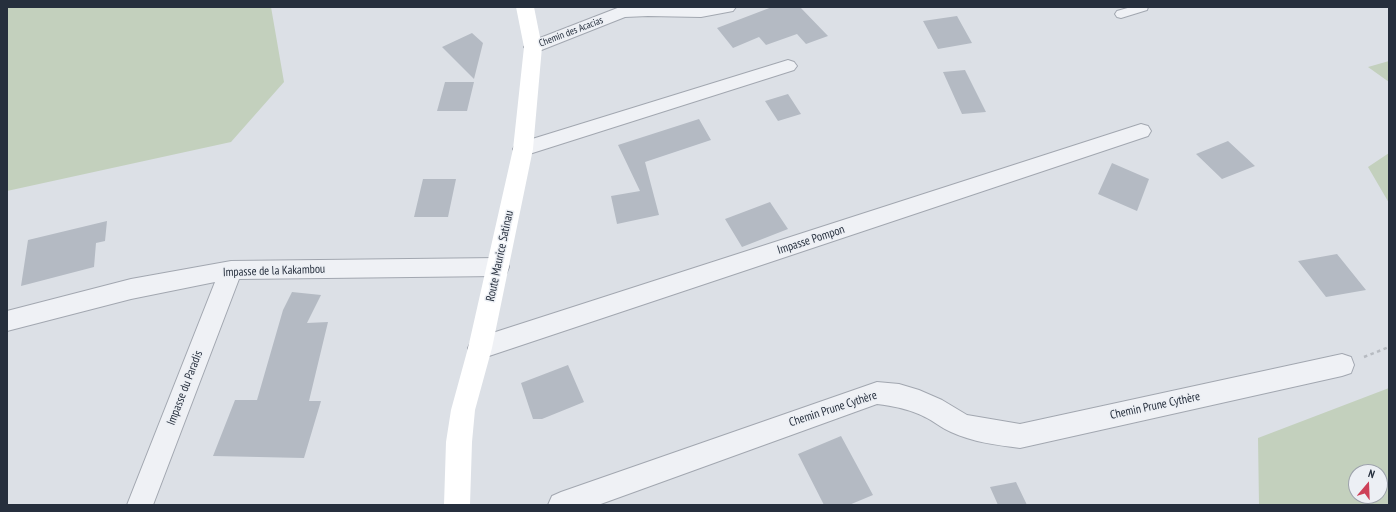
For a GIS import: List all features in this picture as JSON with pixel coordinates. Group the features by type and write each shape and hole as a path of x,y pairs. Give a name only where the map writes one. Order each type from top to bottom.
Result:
{"main road":[{"name":"Route Maurice Satinau","path":"457,505 459,442 463,410 480,348 523,149 533,47 525,7"}],"street":[{"name":"Chemin des Acacias","path":"533,47 622,12 638,8 698,12 727,7"},
{"path":"523,149 788,66"},
{"name":"Impasse Pompon","path":"480,348 1141,131"},
{"name":"Impasse de la Kakambou","path":"7,321 131,290 231,270 498,267"},
{"name":"Impasse du Paradis","path":"140,505 231,270"},
{"name":"Chemin Prune Cythère","path":"561,505 877,393 894,394 911,399 931,408 959,424 983,431 1020,436 1342,364"}],"lane":[{"path":"1122,14 1143,7"}],"green space":[{"path":"7,7 271,7 284,82 231,142 7,191"},
{"path":"1389,61 1389,82 1368,67"},
{"path":"1389,153 1389,203 1368,167"},
{"path":"1389,388 1389,505 1259,505 1258,438"}],"building":[{"path":"772,7 800,7 828,36 806,44 797,34 766,45 759,37 733,48 717,28"},
{"path":"957,16 972,43 938,49 923,21"},
{"path":"472,33 483,43 474,79 442,47"},
{"path":"965,70 986,112 962,114 943,72"},
{"path":"445,82 474,82 467,111 437,111"},
{"path":"788,94 801,114 778,121 765,101"},
{"path":"699,119 711,140 645,162 659,215 617,224 611,196 640,191 618,145"},
{"path":"1228,141 1255,166 1222,179 1196,154"},
{"path":"1112,163 1149,179 1137,211 1098,194"},
{"path":"423,179 456,179 448,217 414,217"},
{"path":"770,202 788,229 742,247 725,219"},
{"path":"107,221 105,241 96,243 94,267 21,286 28,240"},
{"path":"1337,254 1366,290 1326,297 1298,261"},
{"path":"292,292 321,295 307,323 328,322 309,401 321,401 304,458 213,456 235,400 257,400 283,310"},
{"path":"568,365 584,402 542,419 533,419 521,383"},
{"path":"841,436 873,495 849,505 824,505 798,454"},
{"path":"1016,482 1027,505 998,505 990,487"}]}
